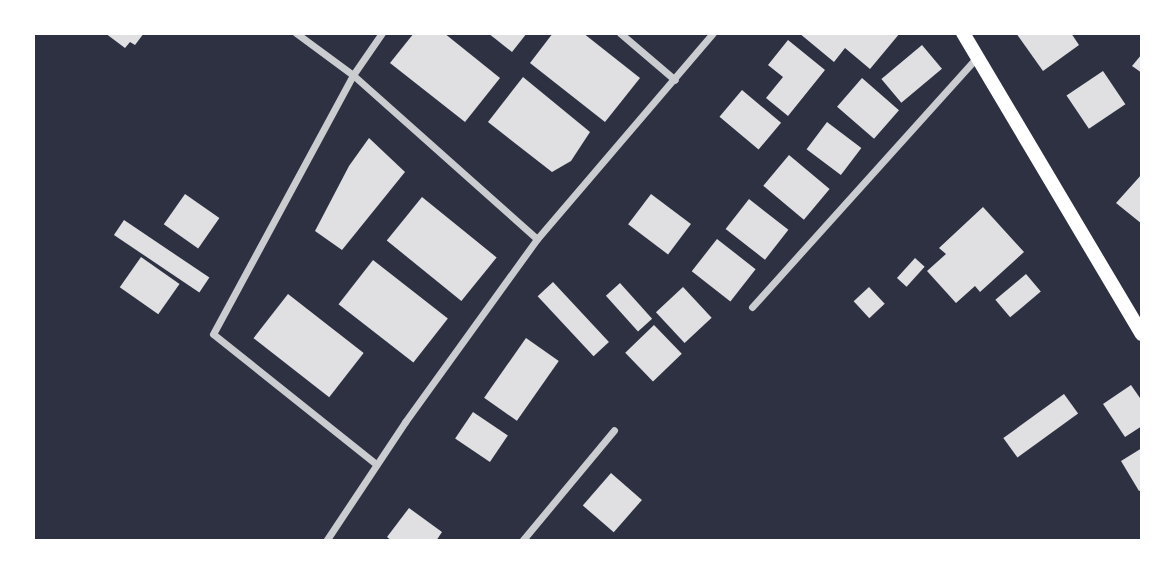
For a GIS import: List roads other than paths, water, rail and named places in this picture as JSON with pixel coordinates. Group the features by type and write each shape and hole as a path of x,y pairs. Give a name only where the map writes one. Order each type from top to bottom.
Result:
{"main road":[{"path":"962,33 1142,334"}],"street":[{"path":"296,33 353,75 537,239"},
{"path":"376,464 213,334 353,75 382,33"},
{"path":"620,33 675,80"},
{"path":"326,541 376,464 537,239 713,33"},
{"path":"752,307 976,58"},
{"path":"522,541 614,430"}]}
